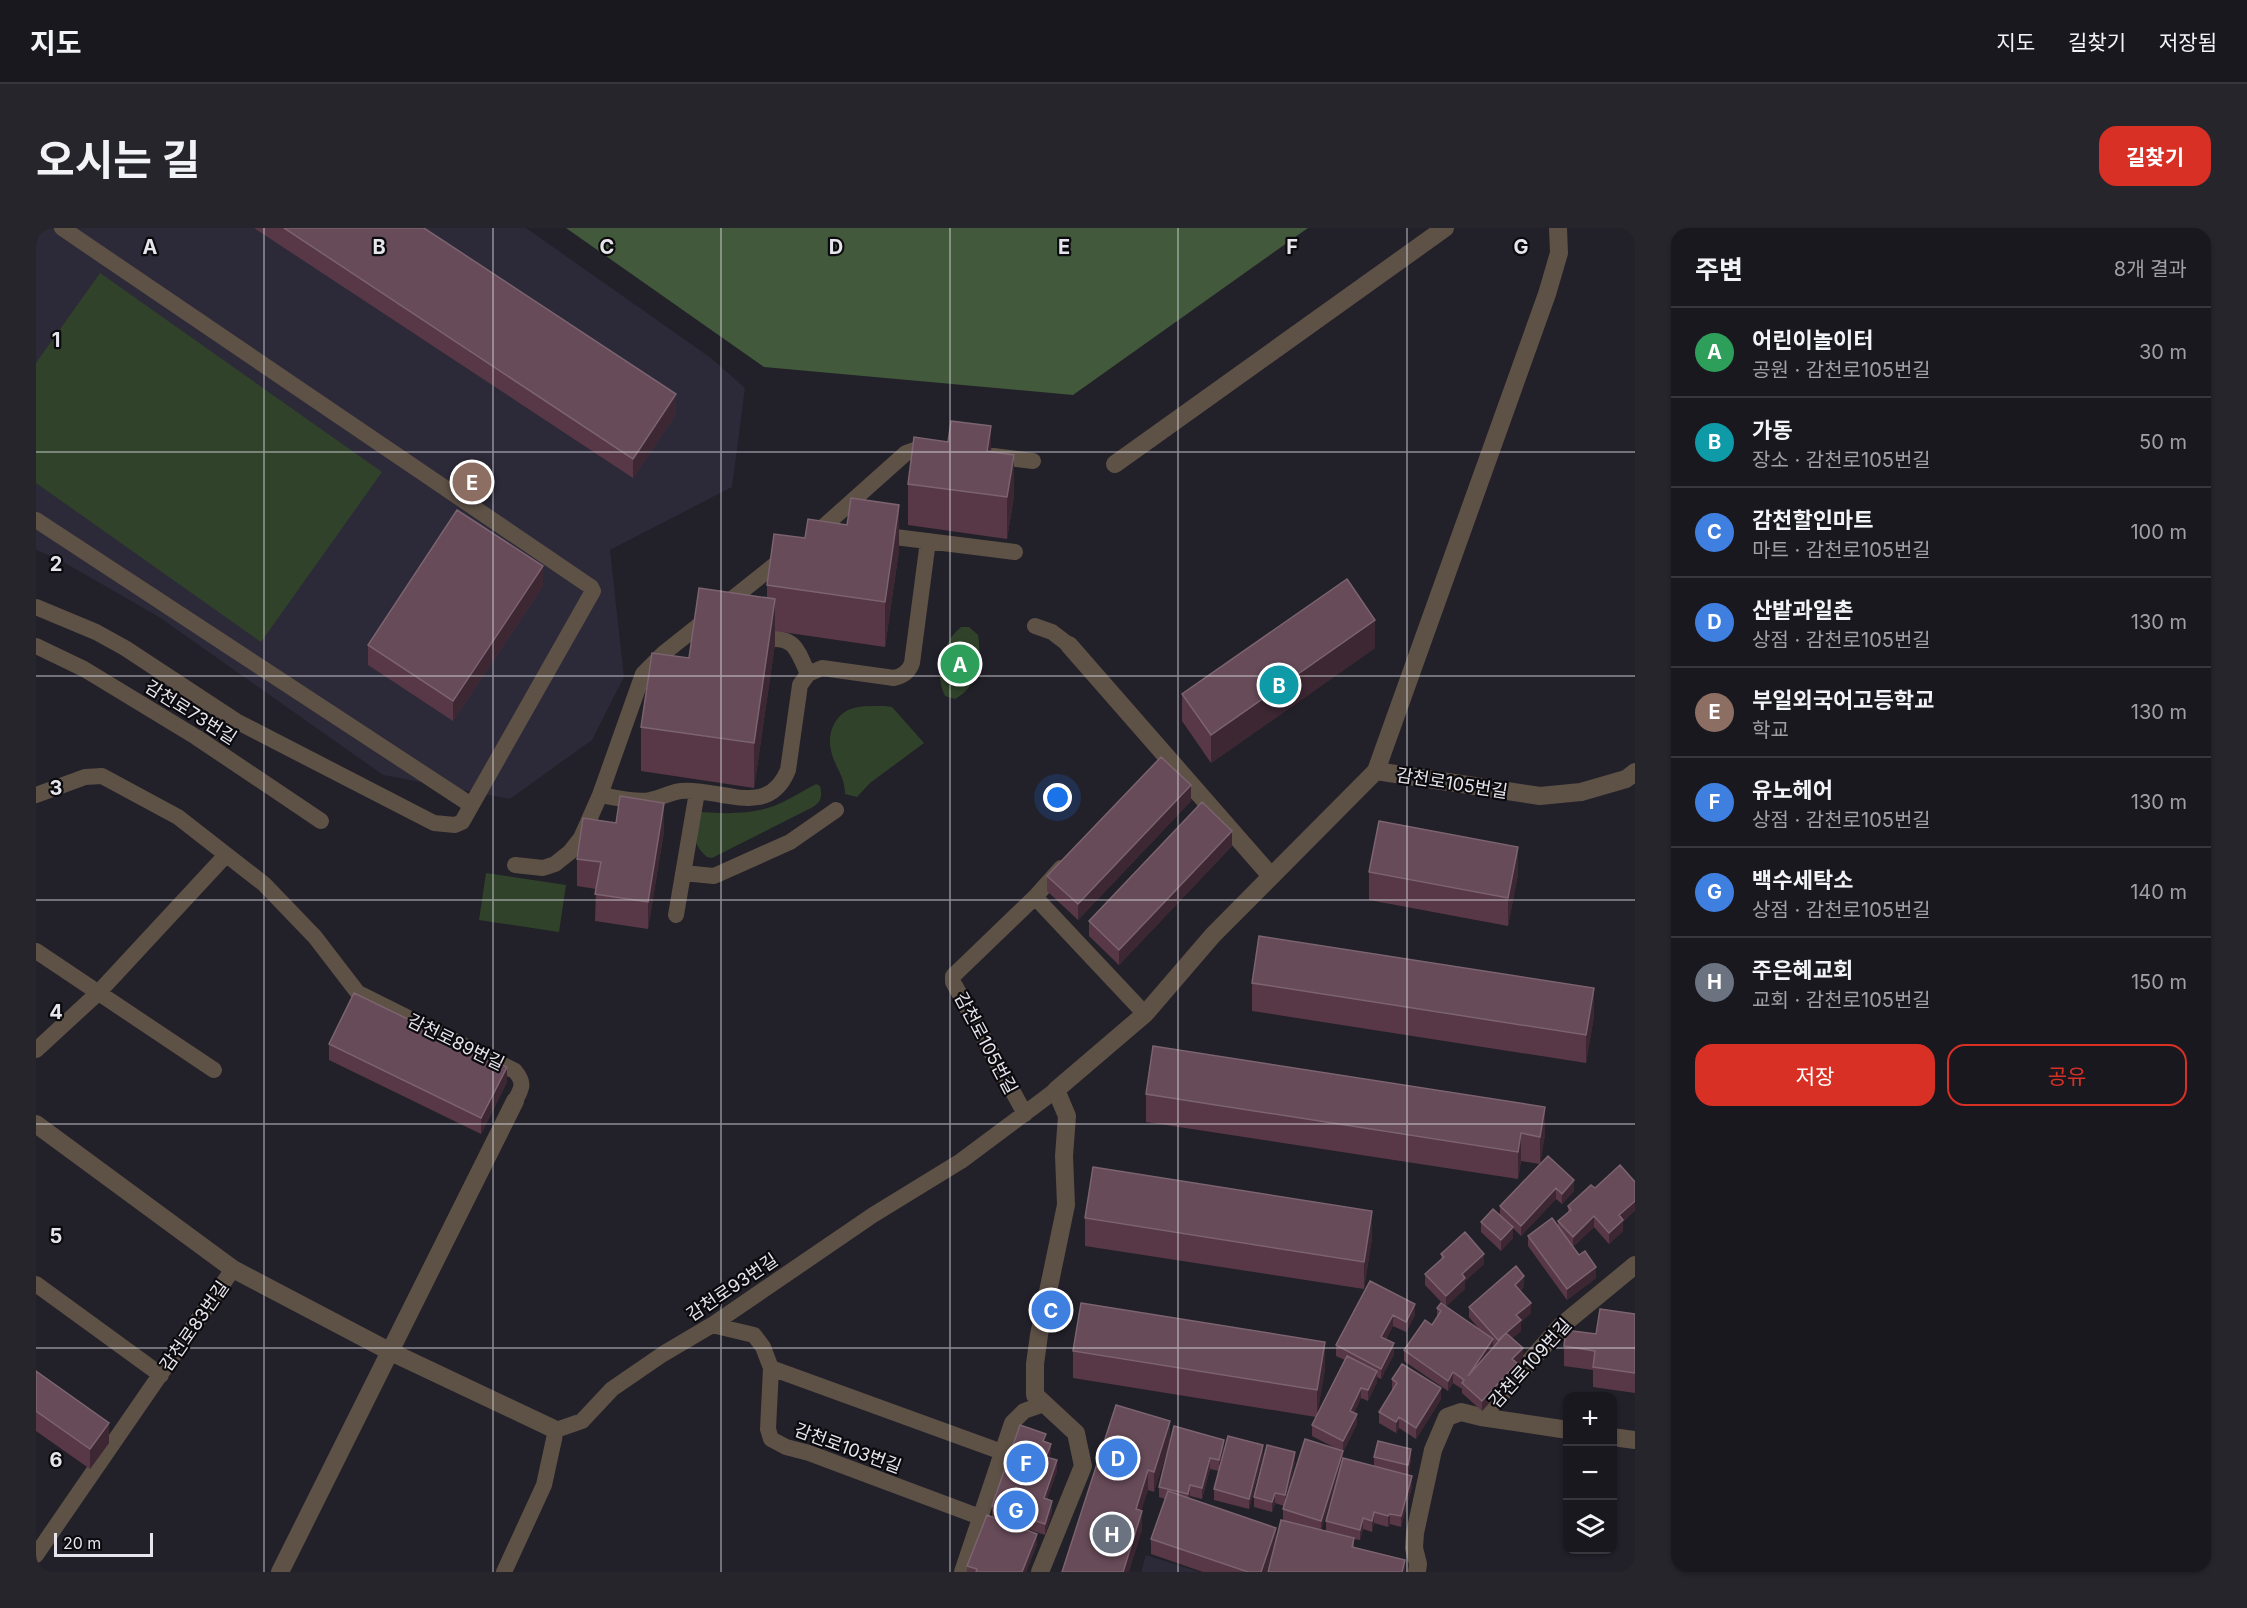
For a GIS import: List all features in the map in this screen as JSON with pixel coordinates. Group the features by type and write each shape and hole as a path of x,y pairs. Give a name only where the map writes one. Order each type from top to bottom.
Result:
{"street":[{"path":"1115,464 1445,228"},
{"path":"1376,771 1547,294 1559,253 1558,228"},
{"path":"1069,645 1160,757 1271,876"},
{"name":"감천로105번길","path":"1056,1090 1146,1014 1213,935 1376,771 1540,796 1581,792 1626,779 1635,772"},
{"path":"1040,1572 1083,1466 1076,1433 1035,1395 1035,1364 1047,1288 1066,1205 1064,1156 1067,1116 1056,1090"},
{"name":"감천로89번길","path":"280,1572 515,1101"},
{"name":"감천로83번길","path":"36,1124 233,1269"},
{"name":"감천로109번길","path":"1481,1417 1561,1326 1635,1265"},
{"path":"233,1269 389,1351 556,1430"},
{"path":"1417,1572 1414,1533 1433,1450 1447,1417 1461,1412 1563,1429"},
{"path":"1617,1438 1635,1440"}],"lane":[{"path":"36,607 96,632 125,648 236,722 434,823 446,825 459,824 471,805 593,589 62,228"},
{"path":"951,451 920,448 906,453 817,531 1016,552"},
{"path":"974,454 1034,461"},
{"path":"36,520 471,805"},
{"path":"600,795 644,801 682,791 755,798 772,793 783,782 788,770 800,685 808,674 822,668 894,678 910,669 928,541"},
{"path":"515,866 543,868 564,858 581,837 600,795 643,674 656,660 795,549"},
{"path":"1035,626 1052,632 1069,645"},
{"path":"696,628 718,631"},
{"path":"741,634 786,640 793,644 808,674"},
{"name":"감천로73번길","path":"36,646 84,669 155,712 321,820"},
{"name":"감천로89번길","path":"36,795 85,777 102,776 178,817 264,884 295,914 358,993 515,1071 521,1078 521,1089 515,1101"},
{"path":"676,915 697,792"},
{"path":"683,873 714,876 790,842 836,810"},
{"path":"36,1050 98,993 226,855"},
{"name":"감천로105번길","path":"1025,1114 953,982 953,976 1035,897 1072,856"},
{"path":"1035,897 1146,1014"},
{"path":"36,951 214,1070"},
{"name":"감천로93번길","path":"556,1430 582,1420 612,1389 663,1354 712,1325 865,1220 961,1161 1056,1090"},
{"name":"감천로83번길","path":"36,1555 233,1269"},
{"path":"36,1284 160,1375"},
{"name":"감천로103번길","path":"712,1325 754,1335 763,1347 771,1368 768,1429 771,1439 786,1447 809,1453 980,1517"},
{"path":"771,1368 1002,1452"},
{"path":"962,1572 1015,1419 1024,1411 1044,1404"},
{"path":"504,1572 544,1485 556,1430"}],"shaded area":[{"path":"36,228 526,228 711,358 745,388 732,487 610,550 624,677 592,740 510,799 383,775 159,617 58,559 36,550"},
{"path":"1146,1555 1200,1572 1141,1572"}],"green space":[{"path":"566,228 1308,228 1073,395 764,367"},
{"path":"100,273 382,472 261,642 36,483 36,363"},
{"path":"961,627 969,627 978,635 979,663 969,687 955,699 945,696 940,669 944,650"},
{"path":"892,707 924,743 870,783 857,797 845,794 845,787 834,761 830,744 835,722 843,713 852,708"},
{"path":"816,784 820,786 821,795 818,803 813,807 712,858 701,852 696,841 700,812 756,811 777,805"},
{"path":"486,873 566,885 559,932 479,920"}],"building":[{"path":"284,228 424,228 676,394 633,459"},
{"path":"951,421 991,426 987,451 1014,455 1007,497 908,484 914,437 948,442"},
{"path":"851,498 899,505 885,602 767,585 774,534 805,538 808,519 847,525"},
{"path":"457,510 543,566 453,701 368,645"},
{"path":"1347,579 1375,620 1211,735 1182,694"},
{"path":"699,588 775,599 754,743 641,727 652,653 689,658"},
{"path":"1161,757 1191,785 1078,904 1047,876"},
{"path":"620,796 664,803 648,902 595,894 601,862 577,859 583,818 616,823"},
{"path":"1202,802 1232,831 1119,950 1089,921"},
{"path":"1379,821 1518,847 1508,898 1369,872"},
{"path":"1259,936 1594,988 1586,1035 1252,983"},
{"path":"354,993 507,1067 481,1118 329,1044"},
{"path":"1153,1046 1545,1107 1540,1137 1521,1133 1518,1152 1146,1094"},
{"path":"1548,1156 1574,1180 1562,1194 1556,1188 1521,1226 1500,1206"},
{"path":"1620,1165 1635,1182 1635,1201 1619,1215 1623,1220 1609,1233 1594,1216 1573,1237 1558,1221 1571,1210 1568,1206 1591,1185 1595,1188"},
{"path":"1093,1167 1372,1211 1364,1262 1085,1218"},
{"path":"1493,1209 1513,1227 1501,1240 1481,1222"},
{"path":"1552,1218 1579,1255 1585,1251 1596,1267 1567,1289 1528,1236"},
{"path":"1465,1232 1484,1254 1462,1274 1465,1278 1446,1296 1425,1274 1444,1257 1441,1254"},
{"path":"1516,1266 1524,1276 1515,1285 1531,1303 1516,1315 1521,1320 1498,1340 1469,1307"},
{"path":"1370,1281 1415,1304 1406,1322 1393,1315 1381,1337 1394,1343 1381,1369 1336,1345"},
{"path":"1081,1303 1325,1342 1317,1390 1073,1351"},
{"path":"1441,1303 1493,1339 1468,1376 1506,1333 1523,1348 1512,1359 1517,1363 1482,1401 1462,1383 1464,1380 1453,1372 1448,1381 1404,1350 1425,1320 1432,1325 1441,1311 1437,1308"},
{"path":"1600,1309 1635,1314 1635,1373 1593,1367 1595,1351 1564,1346 1566,1330 1596,1334"},
{"path":"1347,1356 1377,1371 1368,1390 1361,1388 1350,1411 1357,1414 1343,1441 1312,1425"},
{"path":"1402,1364 1441,1388 1416,1428 1399,1417 1396,1422 1379,1412 1397,1383 1392,1379"},
{"path":"36,1371 109,1423 90,1449 36,1411"},
{"path":"1116,1405 1170,1421 1154,1472 1148,1470 1136,1509 1142,1511 1123,1572 1062,1572"},
{"path":"1020,1425 1046,1434 1043,1441 1051,1444 1046,1457 1057,1460 1044,1498 1052,1501 1045,1524 992,1506"},
{"path":"1174,1426 1224,1440 1219,1460 1210,1458 1202,1488 1190,1485 1188,1494 1159,1487"},
{"path":"1228,1436 1263,1445 1249,1499 1214,1489"},
{"path":"1305,1439 1343,1451 1321,1521 1283,1509"},
{"path":"1378,1441 1411,1449 1408,1465 1374,1457"},
{"path":"1267,1445 1295,1452 1285,1495 1275,1493 1272,1502 1254,1497"},
{"path":"1343,1458 1412,1476 1401,1516 1390,1514 1388,1516 1374,1512 1372,1521 1363,1518 1360,1530 1326,1521"},
{"path":"1168,1491 1276,1528 1261,1572 1248,1572 1151,1539"},
{"path":"987,1515 1037,1534 1022,1572 976,1572 977,1569 967,1566"},
{"path":"1281,1520 1354,1538 1352,1547 1405,1560 1402,1572 1268,1572"}],"place":[{"name":"부일외국어고등학교","path":"472,482"},
{"name":"어린이놀이터","path":"960,664"},
{"name":"가동","path":"1279,685"},
{"name":"감천할인마트","path":"1051,1310"},
{"name":"산밭과일촌","path":"1118,1458"},
{"name":"유노헤어","path":"1026,1463"},
{"name":"백수세탁소","path":"1016,1510"},
{"name":"주은혜교회","path":"1112,1534"}]}
